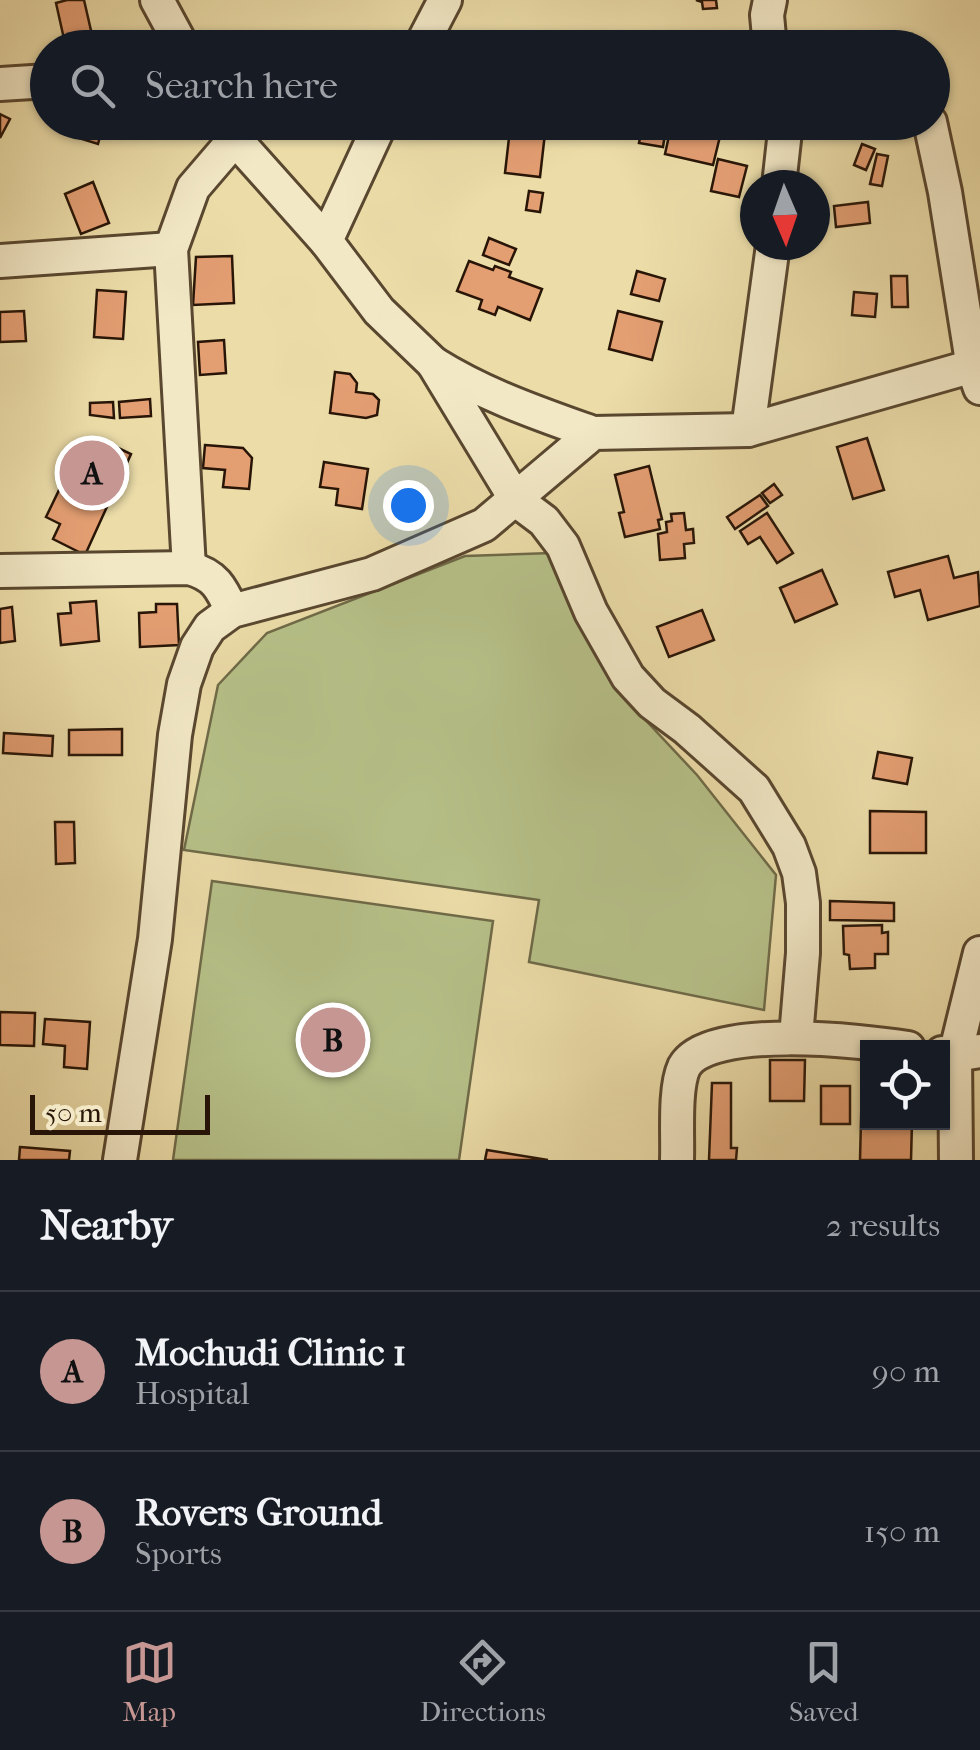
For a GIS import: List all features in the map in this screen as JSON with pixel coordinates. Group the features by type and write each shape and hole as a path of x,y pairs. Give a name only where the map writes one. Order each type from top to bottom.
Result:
{"street":[{"path":"158,0 174,30"},
{"path":"429,30 445,0"},
{"path":"768,30 770,0"},
{"path":"0,84 30,82"},
{"path":"190,568 171,249 193,188 224,140"},
{"path":"240,140 380,311 434,363 510,404 593,433 748,430 978,373 934,140"},
{"path":"326,241 373,140"},
{"path":"781,170 784,140"},
{"path":"0,261 171,249"},
{"path":"748,430 771,260"},
{"path":"434,363 516,500 544,521 563,546 591,612 628,677 652,703 754,789 789,846 799,873 803,902 796,1037"},
{"path":"120,1160 155,939 175,735 184,684 196,647 210,626 232,611 372,574 484,525 593,433"},
{"path":"0,571 190,568 208,573 220,585 232,611"},
{"path":"956,1160 959,1053 980,954"},
{"path":"677,1160 680,1086 684,1068 696,1053 724,1044 796,1037 860,1043"}],"green space":[{"path":"551,553 567,598 624,697 697,775 776,875 764,1010 529,962 539,900 184,850 218,685 267,633 465,556"},
{"path":"212,881 493,921 459,1160 173,1160"}],"building":[{"path":"84,0 91,30 62,30 56,3"},
{"path":"696,0 716,0 717,8 703,9 702,2"},
{"path":"0,114 10,119 0,138"},
{"path":"509,140 544,140 540,177 505,173"},
{"path":"640,140 664,140 663,147 639,143"},
{"path":"668,140 719,140 713,165 665,154"},
{"path":"862,144 875,149 866,170 854,165"},
{"path":"877,154 888,156 882,186 870,184"},
{"path":"718,159 747,166 740,170 739,197 711,191"},
{"path":"93,182 109,223 81,234 65,194"},
{"path":"529,191 543,193 540,212 526,210"},
{"path":"868,202 870,223 836,227 834,206"},
{"path":"489,238 516,249 509,265 483,255"},
{"path":"232,256 234,303 193,305 196,257"},
{"path":"469,261 511,272 509,277 542,289 530,320 498,307 495,315 479,309 482,300 457,291"},
{"path":"637,271 665,279 659,301 631,294"},
{"path":"891,276 907,276 908,307 892,307"},
{"path":"97,290 126,292 123,339 94,337"},
{"path":"854,292 877,294 875,317 852,315"},
{"path":"24,311 26,341 0,342 0,312"},
{"path":"618,311 662,322 652,360 609,349"},
{"path":"224,340 226,373 200,375 198,342"},
{"path":"335,372 350,374 357,383 356,392 373,394 379,400 377,415 366,418 330,413"},
{"path":"150,399 151,416 120,418 119,402"},
{"path":"113,402 114,418 90,415 90,403"},
{"path":"867,438 884,490 853,499 837,447"},
{"path":"205,445 243,448 252,458 249,489 223,487 225,470 203,468"},
{"path":"114,446 131,454 85,555 53,539 60,524 46,517 85,447 109,459"},
{"path":"324,462 368,469 362,509 336,505 338,489 320,487"},
{"path":"649,466 662,519 658,520 660,529 625,537 615,475"},
{"path":"774,484 782,495 770,503 762,493"},
{"path":"760,495 768,506 735,529 727,517"},
{"path":"684,513 686,530 693,529 694,543 684,544 685,558 660,560 658,534 667,532 666,522 672,521 671,514"},
{"path":"767,513 793,553 777,563 760,537 748,544 740,531"},
{"path":"948,556 954,578 978,572 980,606 928,620 920,590 895,597 888,572"},
{"path":"822,570 837,604 795,622 780,588"},
{"path":"96,601 99,641 61,645 58,614 71,613 70,603"},
{"path":"156,604 177,604 179,645 140,647 139,613 156,612"},
{"path":"12,607 15,641 0,643 0,609"},
{"path":"702,610 714,640 669,657 657,627"},
{"path":"122,729 122,755 69,755 69,730"},
{"path":"4,733 53,736 52,756 3,753"},
{"path":"878,752 912,758 907,784 873,778"},
{"path":"870,811 926,812 926,853 870,853"},
{"path":"55,822 74,822 75,863 56,864"},
{"path":"830,901 894,903 894,921 830,920"},
{"path":"882,925 882,933 888,932 888,954 875,954 875,968 850,969 849,955 844,954 843,926"},
{"path":"0,1012 35,1013 34,1046 0,1045"},
{"path":"45,1019 90,1022 87,1069 64,1067 65,1046 43,1044"},
{"path":"770,1060 805,1060 804,1101 770,1101"},
{"path":"712,1083 731,1083 731,1148 737,1148 736,1160 709,1160"},
{"path":"821,1086 850,1086 850,1124 821,1124"},
{"path":"861,1130 912,1130 911,1160 860,1160"},
{"path":"20,1147 70,1151 69,1160 19,1160"},
{"path":"487,1150 548,1160 485,1160"}],"place":[{"name":"Mochudi Clinic 1","path":"92,473"},
{"name":"Rovers Ground","path":"333,1040"}]}
